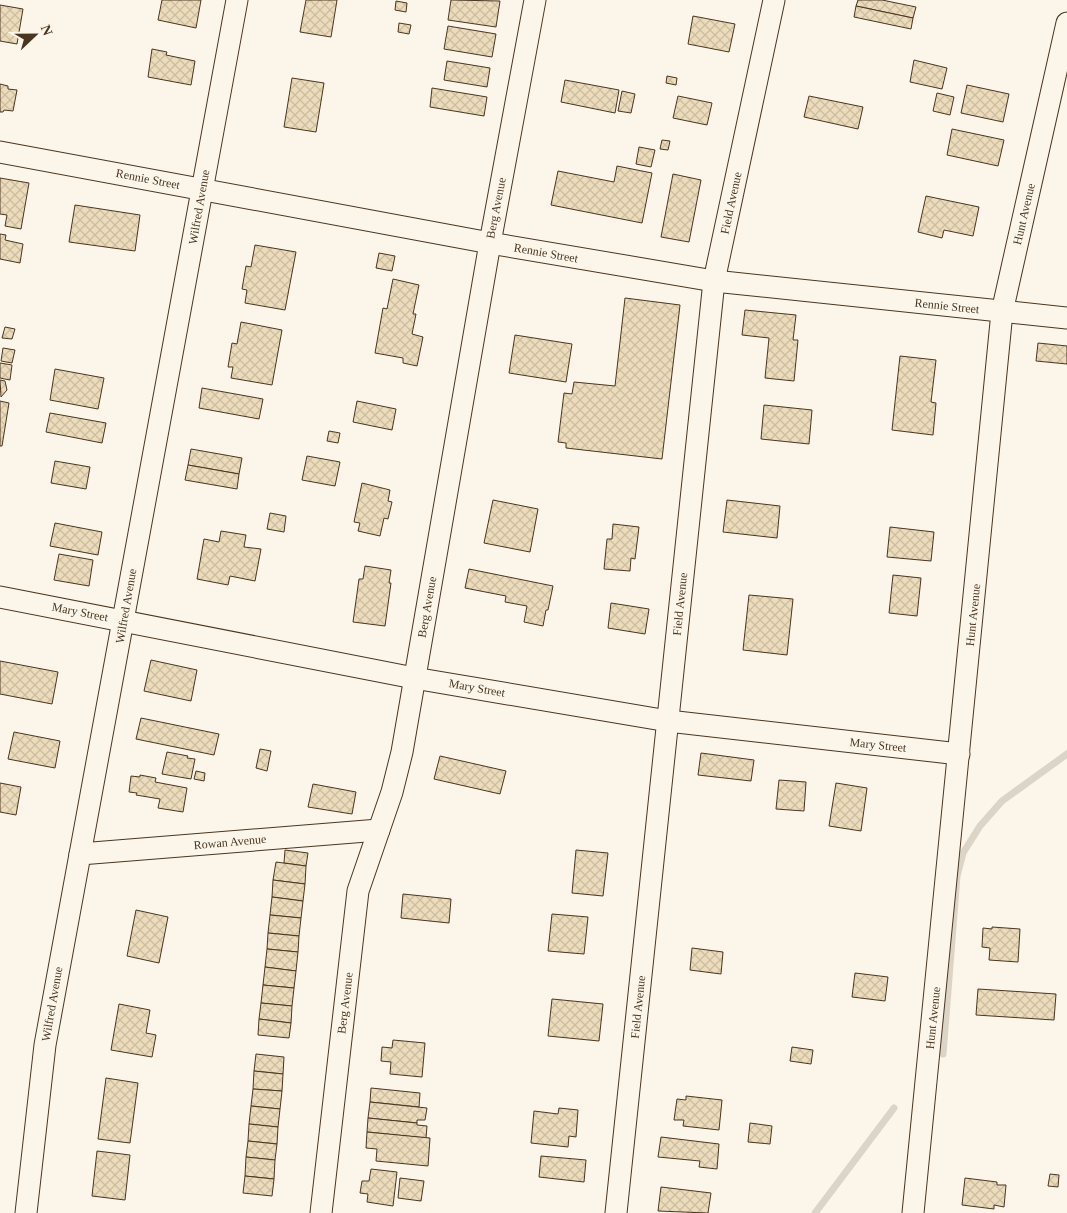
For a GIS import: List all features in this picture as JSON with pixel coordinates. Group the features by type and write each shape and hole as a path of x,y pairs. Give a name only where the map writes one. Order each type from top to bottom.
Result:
{"street":[{"name":"Wilfred Avenue","path":"26,1213 44,1045 124,620 236,0"},
{"name":"Berg Avenue","path":"321,1213 358,891 380,830 402,752 490,243 535,0"},
{"name":"Field Avenue","path":"616,1213 714,281 774,0"},
{"name":"Hunt Avenue","path":"913,1213 1002,312 1067,23"},
{"name":"Rennie Street","path":"0,152 490,243 714,281 1067,318"},
{"name":"Mary Street","path":"0,597 414,678 668,721 959,754"},
{"name":"Rowan Avenue","path":"80,854 380,830"}],"building":[{"path":"162,0 201,0 196,28 158,20"},
{"path":"306,0 337,0 331,37 300,32"},
{"path":"451,0 500,1 496,27 448,20"},
{"path":"858,0 882,0 916,7 913,18 856,6"},
{"path":"396,1 407,3 406,12 395,10"},
{"path":"0,5 23,9 17,44 0,41"},
{"path":"856,6 913,18 911,29 854,17"},
{"path":"693,16 735,24 729,52 688,44"},
{"path":"399,23 411,25 409,34 398,32"},
{"path":"448,26 496,34 492,57 444,49"},
{"path":"152,49 167,52 166,55 195,61 191,85 148,77"},
{"path":"914,60 947,68 942,89 910,82"},
{"path":"447,61 490,68 487,87 444,80"},
{"path":"667,76 677,78 676,85 666,83"},
{"path":"292,78 324,83 316,132 284,127"},
{"path":"565,80 619,90 615,113 561,102"},
{"path":"0,84 8,86 8,89 17,90 13,111 4,110 0,112"},
{"path":"967,85 1009,94 1003,122 961,113"},
{"path":"432,88 487,97 484,116 430,107"},
{"path":"622,91 635,94 631,113 618,111"},
{"path":"937,93 954,97 950,115 933,111"},
{"path":"678,96 712,103 707,125 673,118"},
{"path":"809,96 863,107 858,129 804,117"},
{"path":"952,129 1004,140 998,166 947,155"},
{"path":"662,140 670,141 668,150 660,149"},
{"path":"639,147 655,150 651,167 636,164"},
{"path":"617,166 652,173 642,223 551,205 558,171 614,182"},
{"path":"673,174 701,180 689,242 661,237"},
{"path":"0,178 29,183 21,229 5,226 7,215 0,214"},
{"path":"926,196 979,207 973,236 944,230 942,238 918,232"},
{"path":"75,205 140,215 135,251 69,242"},
{"path":"0,234 6,235 5,240 23,244 20,263 0,259"},
{"path":"255,245 296,252 285,310 245,303 247,290 242,289 246,266 251,267"},
{"path":"379,253 395,256 392,271 376,268"},
{"path":"393,279 419,285 413,314 416,314 412,334 423,337 417,366 403,363 403,358 375,353 383,308 387,309"},
{"path":"625,298 680,305 662,459 566,448 566,443 558,442 564,393 572,394 574,382 615,386"},
{"path":"745,310 796,315 793,340 798,340 794,381 765,378 769,338 742,335"},
{"path":"241,322 282,330 272,385 231,378 233,367 228,367 232,343 237,344"},
{"path":"5,327 15,329 12,339 2,338"},
{"path":"515,335 572,344 566,382 509,373"},
{"path":"1038,343 1067,346 1067,364 1036,361"},
{"path":"3,348 15,350 12,363 1,361"},
{"path":"900,356 936,360 931,402 936,403 933,435 892,430"},
{"path":"0,363 12,365 10,380 0,378"},
{"path":"55,369 104,378 98,409 50,400"},
{"path":"0,380 5,381 7,390 1,397"},
{"path":"202,388 263,399 259,419 199,408"},
{"path":"0,401 9,403 2,446 0,446"},
{"path":"357,401 396,409 392,430 353,422"},
{"path":"764,405 812,410 809,444 761,439"},
{"path":"50,413 106,423 102,443 46,432"},
{"path":"329,431 340,433 338,443 327,441"},
{"path":"191,449 242,458 239,474 188,465"},
{"path":"307,456 340,462 335,486 302,480"},
{"path":"55,461 90,467 86,489 51,483"},
{"path":"188,465 239,474 237,489 185,480"},
{"path":"362,483 390,490 388,501 392,502 388,519 384,518 380,536 358,531 360,523 354,522"},
{"path":"493,500 538,509 530,552 484,543"},
{"path":"727,500 780,506 777,538 723,532"},
{"path":"270,513 286,516 284,532 267,529"},
{"path":"55,523 102,532 98,555 50,546"},
{"path":"613,524 639,527 635,559 631,558 630,571 604,569 607,539 612,539"},
{"path":"890,527 934,532 931,561 887,557"},
{"path":"221,531 246,535 244,547 261,549 255,581 230,576 228,585 197,579 204,539 219,542"},
{"path":"59,554 93,560 89,586 54,580"},
{"path":"365,566 391,570 385,626 353,622 359,579 363,579"},
{"path":"469,569 553,586 543,626 524,622 527,606 505,602 506,596 465,588"},
{"path":"893,575 921,578 917,616 889,613"},
{"path":"749,595 793,599 787,655 743,650"},
{"path":"611,603 649,609 645,634 608,628"},
{"path":"151,660 197,670 191,701 144,691"},
{"path":"0,661 58,672 52,704 0,694"},
{"path":"141,718 219,734 214,755 136,739"},
{"path":"14,732 60,741 55,768 8,759"},
{"path":"260,749 271,751 267,771 256,768"},
{"path":"167,752 195,759 191,779 162,774"},
{"path":"701,753 754,760 751,781 698,775"},
{"path":"440,756 506,771 500,794 434,779"},
{"path":"196,771 205,773 204,781 194,779"},
{"path":"140,775 156,778 155,782 187,788 183,812 158,808 160,799 129,792 131,776 140,777"},
{"path":"779,780 806,782 804,811 776,809"},
{"path":"0,783 21,787 16,815 0,812"},
{"path":"836,783 867,788 861,831 829,826"},
{"path":"313,784 356,792 352,814 308,807"},
{"path":"285,850 308,853 306,866 284,863"},
{"path":"576,850 608,853 603,896 572,893"},
{"path":"276,862 306,866 305,884 273,880"},
{"path":"273,880 305,884 303,901 272,897"},
{"path":"403,894 451,899 449,923 401,918"},
{"path":"272,897 303,901 301,918 270,915"},
{"path":"136,910 168,917 159,963 127,956"},
{"path":"552,914 588,917 584,954 548,951"},
{"path":"270,915 301,918 299,936 268,933"},
{"path":"992,927 1020,929 1018,962 989,960 990,948 982,947 983,928 992,929"},
{"path":"268,933 299,936 298,952 267,949"},
{"path":"692,948 723,952 721,974 690,970"},
{"path":"267,949 298,952 296,971 265,967"},
{"path":"265,967 296,971 294,988 263,985"},
{"path":"855,973 888,977 885,1001 852,997"},
{"path":"263,985 294,988 292,1006 261,1003"},
{"path":"978,989 1056,994 1054,1020 976,1015"},
{"path":"552,999 603,1004 599,1041 548,1036"},
{"path":"261,1003 292,1006 291,1023 259,1019"},
{"path":"119,1004 150,1010 146,1033 156,1035 152,1057 111,1050"},
{"path":"259,1019 291,1023 289,1038 258,1035"},
{"path":"393,1040 425,1043 422,1077 390,1074 391,1062 381,1061 382,1047 392,1048"},
{"path":"792,1047 813,1050 811,1064 790,1061"},
{"path":"256,1054 284,1057 283,1074 254,1071"},
{"path":"254,1071 283,1074 282,1091 253,1089"},
{"path":"106,1078 138,1083 130,1143 98,1139"},
{"path":"371,1088 420,1093 419,1107 370,1102"},
{"path":"253,1089 282,1091 280,1109 251,1106"},
{"path":"686,1096 722,1100 719,1130 683,1126 684,1120 674,1120 677,1099 686,1100"},
{"path":"370,1102 427,1108 425,1120 417,1120 417,1123 368,1118"},
{"path":"251,1106 280,1109 278,1127 249,1124"},
{"path":"559,1108 578,1110 576,1137 569,1136 568,1147 531,1143 534,1111 558,1114"},
{"path":"368,1118 417,1123 417,1125 427,1126 426,1138 367,1132"},
{"path":"750,1123 772,1126 770,1144 748,1142"},
{"path":"249,1124 278,1127 277,1144 248,1141"},
{"path":"367,1132 430,1138 428,1166 376,1161 377,1149 366,1148"},
{"path":"661,1137 719,1144 717,1169 699,1167 700,1161 658,1157"},
{"path":"248,1141 277,1144 275,1160 246,1157"},
{"path":"97,1151 130,1155 125,1200 92,1196"},
{"path":"541,1156 586,1160 584,1182 539,1177"},
{"path":"246,1157 275,1160 274,1179 245,1176"},
{"path":"371,1169 397,1172 393,1206 367,1202 368,1194 360,1193 362,1181 369,1181"},
{"path":"1050,1174 1059,1175 1058,1187 1048,1186"},
{"path":"245,1176 274,1179 272,1196 243,1193"},
{"path":"400,1178 424,1181 421,1201 398,1198"},
{"path":"965,1178 997,1182 997,1185 1006,1185 1004,1207 994,1205 994,1209 962,1205"},
{"path":"661,1187 711,1193 708,1213 658,1211"}],"waterway":[{"path":"943,1054 957,876 963,853 980,826 1002,801 1067,754"},
{"path":"815,1213 894,1108"}]}
